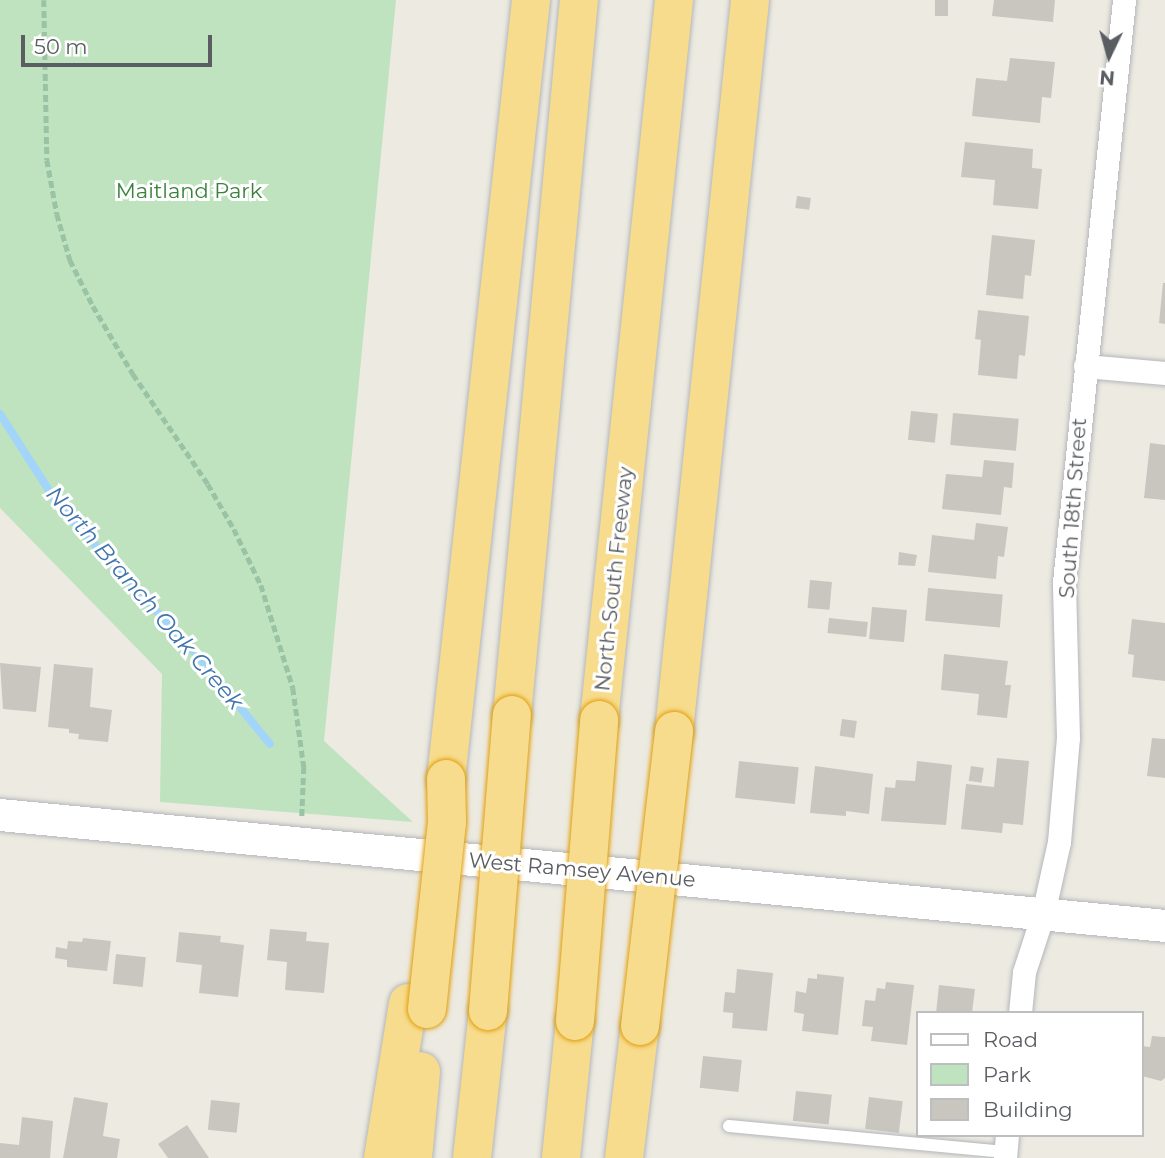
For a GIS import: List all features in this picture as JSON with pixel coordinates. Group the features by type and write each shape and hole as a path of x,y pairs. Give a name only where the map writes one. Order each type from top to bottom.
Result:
{"highway":[{"path":"413,1158 417,1006 436,820 446,779 454,709 531,0"},
{"path":"472,1158 488,1011 512,715 579,0"},
{"name":"North-South Freeway","path":"561,1158 600,720 674,0"},
{"path":"624,1158 674,731 750,0"},
{"path":"383,1158 417,1006"}],"street":[{"name":"South 18th Street","path":"1020,1011 1024,972 1043,914 1059,842 1068,738 1064,582 1124,0"},
{"path":"1085,366 1165,373"},
{"name":"West Ramsey Avenue","path":"0,815 1165,926"}],"lane":[{"path":"729,1126 1006,1149"}],"path":[{"path":"44,0 47,160 57,214 70,260 93,306 133,374 228,517 261,586 293,688 304,766 302,844"}],"green space":[{"name":"Maitland Park","path":"0,0 396,0 324,741 413,822 160,802 162,674 0,508"}],"building":[{"path":"935,0 948,0 948,16 935,16"},
{"path":"994,0 1055,0 1053,22 992,16"},
{"path":"1010,58 1055,62 1051,98 1042,97 1040,123 972,116 976,78 1007,81"},
{"path":"965,142 1033,149 1032,168 1042,169 1038,209 993,205 995,180 961,177"},
{"path":"797,196 811,198 809,210 795,208"},
{"path":"992,235 1035,240 1031,276 1025,275 1023,299 986,295"},
{"path":"1165,283 1165,324 1159,323"},
{"path":"978,310 1029,316 1025,356 1019,355 1017,379 978,375 981,340 975,339"},
{"path":"911,411 938,414 935,443 908,440"},
{"path":"953,413 1019,419 1016,451 950,445"},
{"path":"1150,443 1165,445 1165,500 1144,498"},
{"path":"984,460 1014,463 1012,488 1004,487 1001,515 942,509 946,474 982,477"},
{"path":"976,523 1008,527 1004,557 998,556 996,579 928,572 932,535 974,540"},
{"path":"899,552 917,555 915,566 898,565"},
{"path":"810,580 832,582 829,610 808,608"},
{"path":"928,588 1003,595 1000,627 925,621"},
{"path":"872,607 907,610 904,642 869,639"},
{"path":"829,618 868,622 866,637 827,633"},
{"path":"1132,619 1165,623 1165,681 1132,677 1134,655 1128,654"},
{"path":"944,654 1008,661 1005,685 1011,685 1007,718 977,715 979,694 941,690"},
{"path":"0,663 41,667 36,712 3,709"},
{"path":"54,664 93,668 90,707 112,710 108,742 78,739 79,734 69,733 69,729 48,727"},
{"path":"842,719 857,721 854,738 840,736"},
{"path":"1152,738 1165,739 1165,778 1147,776"},
{"path":"997,758 1029,761 1023,825 1003,823 1002,833 961,829 966,784 994,787"},
{"path":"739,761 799,767 795,804 735,798"},
{"path":"917,761 952,765 946,825 881,821 885,787 895,788 896,780 915,781"},
{"path":"815,766 873,774 869,814 846,811 846,816 810,813"},
{"path":"971,766 984,768 981,783 969,781"},
{"path":"270,929 307,932 306,941 329,943 324,993 285,990 287,962 267,960"},
{"path":"179,932 221,936 220,942 244,945 238,997 199,993 202,965 176,962"},
{"path":"83,938 111,941 107,971 67,967 67,960 55,958 56,947 67,949 68,941 82,942"},
{"path":"116,954 146,957 143,987 113,984"},
{"path":"737,969 773,973 767,1031 732,1028 733,1013 723,1012 725,992 735,993"},
{"path":"817,974 844,977 838,1035 802,1031 804,1014 794,1012 796,991 806,993 808,978 817,979"},
{"path":"886,982 914,985 907,1045 871,1041 873,1027 862,1026 865,1000 875,1001 877,988 885,989"},
{"path":"939,985 975,989 972,1011 936,1011"},
{"path":"1152,1036 1165,1037 1165,1078 1161,1081 1144,1077 1144,1046 1150,1047"},
{"path":"703,1056 742,1060 738,1092 700,1088"},
{"path":"796,1091 832,1095 829,1125 793,1121"},
{"path":"74,1097 108,1103 103,1136 120,1139 117,1158 63,1158"},
{"path":"869,1097 903,1101 899,1133 865,1129"},
{"path":"211,1100 240,1103 237,1133 208,1130"},
{"path":"22,1117 53,1121 50,1158 0,1158 0,1143 19,1145"},
{"path":"187,1125 209,1158 168,1158 158,1144"}],"waterway":[{"name":"North Branch Oak Creek","path":"0,414 59,506 199,657 270,744"}]}
